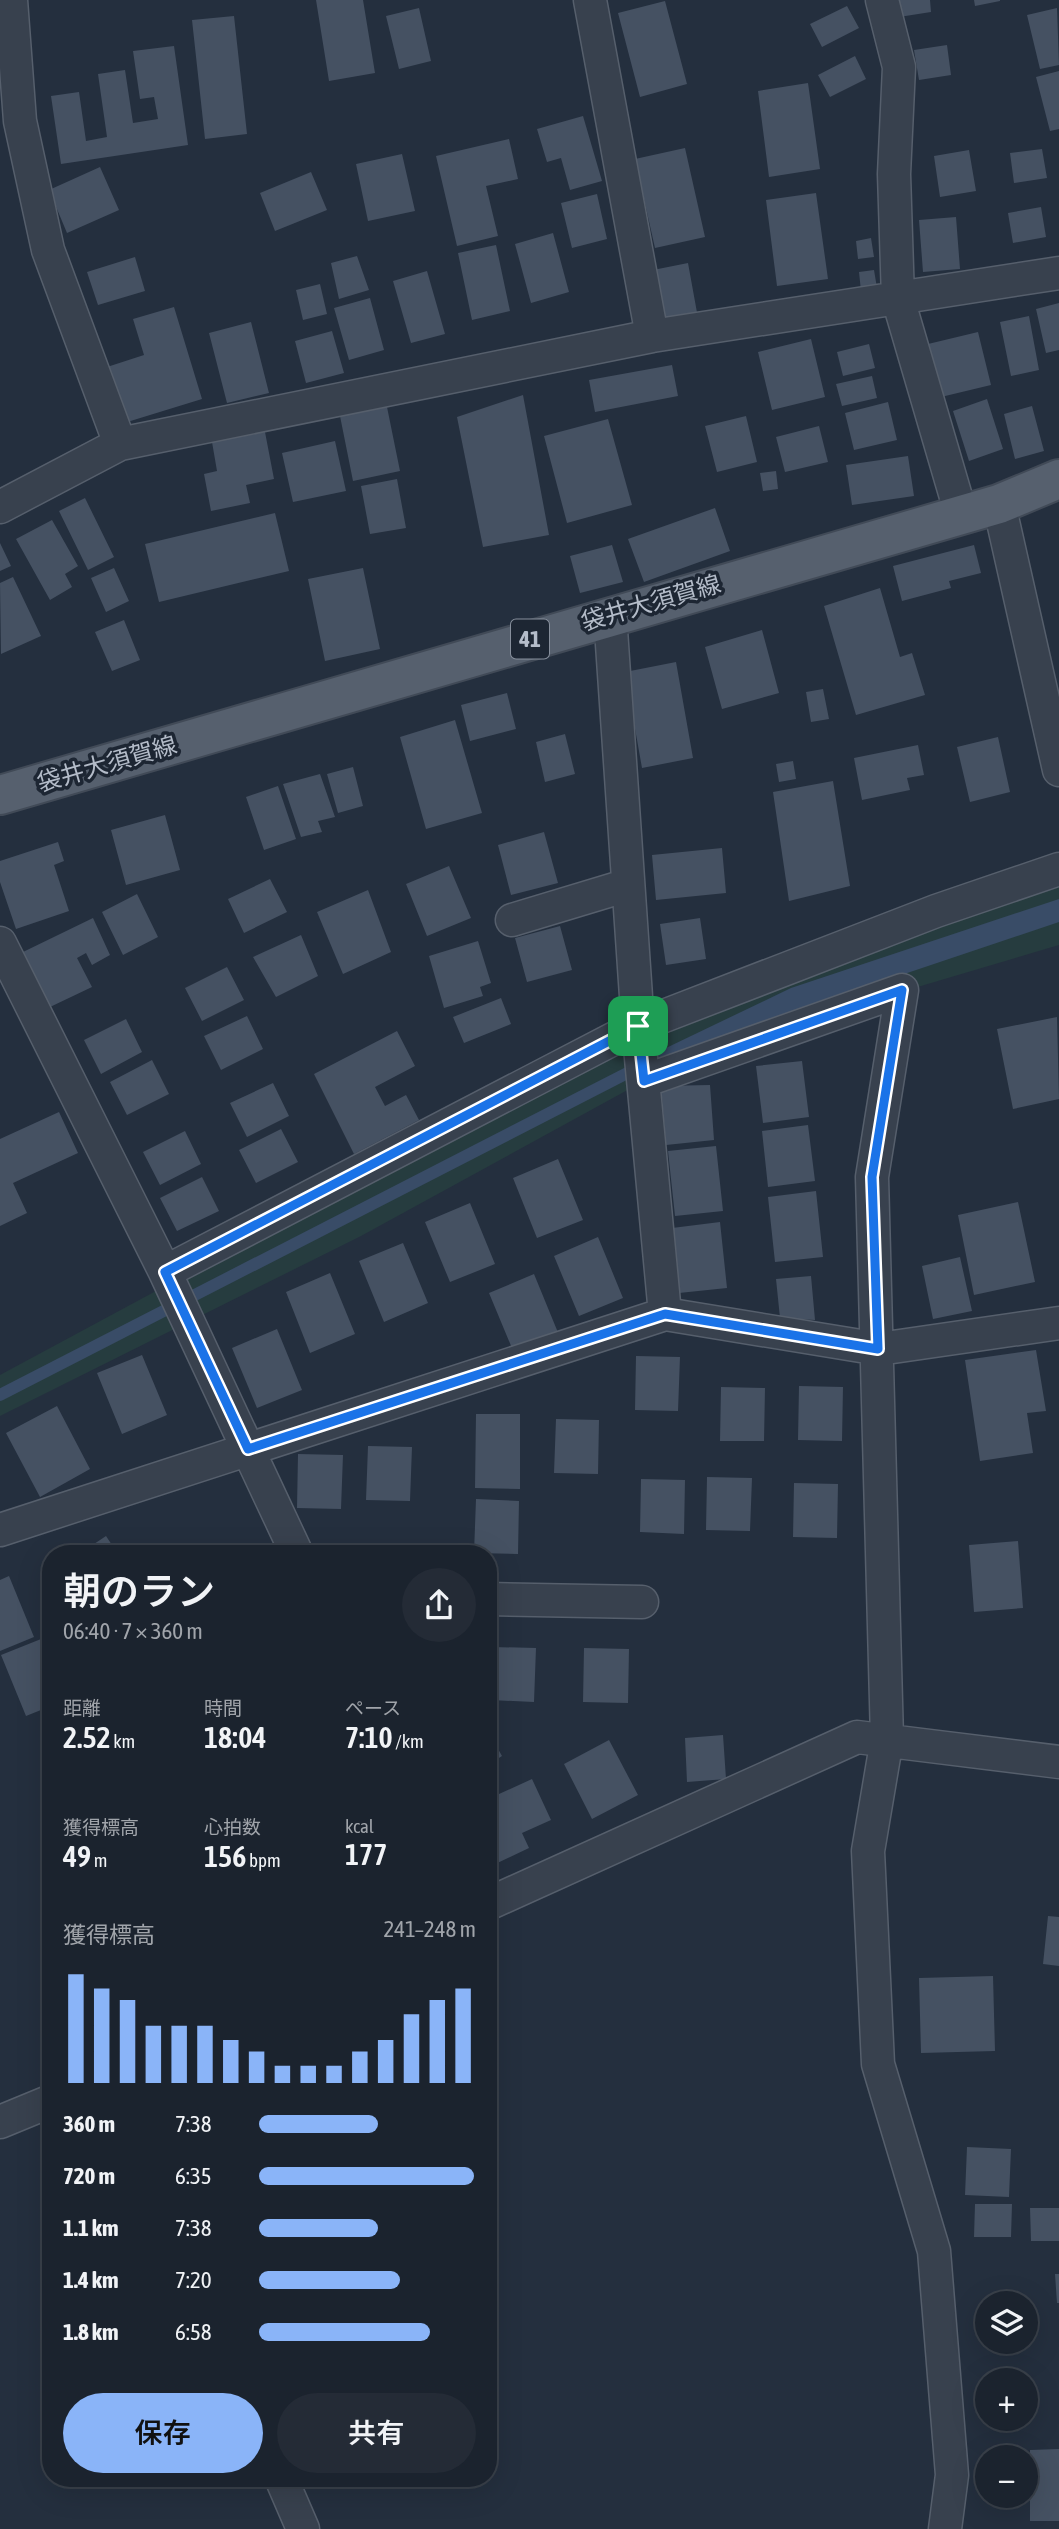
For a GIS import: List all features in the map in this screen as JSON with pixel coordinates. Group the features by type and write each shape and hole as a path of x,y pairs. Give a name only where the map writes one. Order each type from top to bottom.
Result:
{"main road":[{"name":"袋井大須賀線","path":"0,795 610,615 999,504 1059,479"}],"street":[{"path":"11,0 20,121 48,250 120,444"},
{"path":"590,0 652,335"},
{"path":"883,0 899,67 894,174 898,299 961,514"},
{"path":"0,507 120,444 652,335 1059,273"},
{"path":"999,504 1059,770"},
{"path":"610,615 638,1026 665,1314"},
{"path":"165,1272 638,1026 936,911 1059,869"},
{"path":"512,920 628,885"},
{"path":"0,943 165,1272 293,1545"},
{"path":"644,1081 902,990 872,1177 887,1739 868,1851 878,2064 934,2251 952,2475 945,2529"},
{"path":"0,1530 665,1314 878,1349 1059,1323"},
{"path":"497,1599 642,1602"},
{"path":"497,1900 857,1737 1059,1762"},
{"path":"0,2122 42,2105"},
{"path":"285,2487 303,2529"}],"green space":[{"path":"1059,872 1059,945 867,1002 644,1081 361,1236 0,1416 0,1375 375,1173 617,1037"}],"water":[{"path":"1059,899 1059,922 815,1004 642,1069 641,1060 791,988"}],"building":[{"path":"316,0 363,0 375,73 329,81"},
{"path":"896,0 930,0 931,12 899,17"},
{"path":"974,0 1000,0 1000,1 975,6"},
{"path":"665,1 687,84 640,97 618,13"},
{"path":"847,6 859,28 822,47 810,24"},
{"path":"419,8 431,61 399,69 386,16"},
{"path":"1057,8 1059,65 1040,69 1027,15"},
{"path":"234,16 247,134 205,139 192,20"},
{"path":"947,45 951,75 919,80 914,50"},
{"path":"174,46 188,145 61,164 51,96 79,92 86,141 107,137 98,74 125,70 133,123 158,119 154,97 140,99 133,51"},
{"path":"855,56 866,79 830,97 818,75"},
{"path":"1059,71 1059,129 1050,131 1036,77"},
{"path":"808,83 820,169 769,177 758,91"},
{"path":"583,116 602,181 570,190 561,158 547,162 537,129"},
{"path":"509,139 518,179 486,186 498,236 457,246 436,156"},
{"path":"685,148 705,237 655,248 635,159"},
{"path":"1042,149 1047,178 1014,183 1010,153"},
{"path":"969,150 976,191 940,197 934,156"},
{"path":"402,154 415,211 368,221 356,164"},
{"path":"100,167 119,210 67,233 49,190"},
{"path":"311,172 327,210 275,231 260,193"},
{"path":"816,193 828,279 777,286 766,200"},
{"path":"597,194 607,239 572,248 561,203"},
{"path":"1041,207 1046,237 1013,243 1008,213"},
{"path":"956,217 960,269 923,272 919,220"},
{"path":"553,233 569,292 531,303 515,244"},
{"path":"871,238 874,257 858,259 856,241"},
{"path":"496,245 510,311 472,320 458,253"},
{"path":"357,256 369,290 339,299 331,263"},
{"path":"135,257 145,291 98,305 87,272"},
{"path":"688,263 698,318 664,324 653,270"},
{"path":"874,270 877,288 861,291 859,272"},
{"path":"427,271 445,334 411,343 393,281"},
{"path":"320,284 327,314 303,320 296,290"},
{"path":"370,298 384,350 349,360 334,308"},
{"path":"1059,303 1059,350 1046,353 1036,309"},
{"path":"174,307 202,399 124,423 107,367 144,355 133,319"},
{"path":"1029,316 1039,370 1011,376 1000,322"},
{"path":"251,322 269,393 227,403 209,333"},
{"path":"332,331 344,373 306,383 295,341"},
{"path":"978,332 991,385 941,397 928,344"},
{"path":"811,339 825,397 772,410 758,352"},
{"path":"869,344 875,368 843,376 837,352"},
{"path":"672,365 678,396 595,412 589,380"},
{"path":"872,376 877,398 842,406 836,384"},
{"path":"523,395 549,535 483,547 457,417"},
{"path":"987,399 1003,449 969,461 953,411"},
{"path":"888,402 897,440 854,450 845,413"},
{"path":"1032,406 1044,451 1015,459 1004,414"},
{"path":"387,407 400,471 353,481 340,416"},
{"path":"746,416 757,462 717,472 705,426"},
{"path":"608,419 632,505 567,523 544,436"},
{"path":"819,426 828,462 785,472 776,437"},
{"path":"265,432 274,479 246,485 250,503 211,511 204,474 217,471 212,442"},
{"path":"335,441 346,491 293,502 282,453"},
{"path":"908,456 914,496 852,505 846,465"},
{"path":"776,471 778,489 763,491 760,473"},
{"path":"397,479 406,528 370,534 361,486"},
{"path":"85,498 114,557 88,570 59,511"},
{"path":"715,508 730,551 644,582 628,539"},
{"path":"275,513 289,571 159,602 145,544"},
{"path":"52,520 78,566 65,574 72,587 50,600 16,539"},
{"path":"0,543 11,566 0,571"},
{"path":"612,545 623,582 580,593 570,556"},
{"path":"974,545 981,573 949,581 951,588 902,601 893,566"},
{"path":"114,568 129,601 106,612 91,578"},
{"path":"363,568 380,649 325,661 308,579"},
{"path":"13,577 41,636 1,654 0,583"},
{"path":"880,588 900,657 912,653 925,695 856,715 824,606"},
{"path":"124,620 140,660 112,671 95,632"},
{"path":"762,630 779,693 722,709 705,647"},
{"path":"676,662 693,758 642,768 625,672"},
{"path":"823,689 829,719 811,722 806,692"},
{"path":"507,693 516,729 470,741 461,705"},
{"path":"455,720 482,813 426,829 400,737"},
{"path":"565,734 575,774 545,782 536,742"},
{"path":"998,737 1010,792 970,802 957,747"},
{"path":"918,745 924,775 907,778 910,790 862,800 854,758"},
{"path":"793,761 796,779 779,782 776,764"},
{"path":"353,767 363,806 338,813 327,774"},
{"path":"320,774 335,817 318,821 322,832 301,837 283,784"},
{"path":"833,781 850,886 789,901 773,792"},
{"path":"278,786 296,839 264,850 246,797"},
{"path":"165,815 180,870 126,885 111,830"},
{"path":"544,832 558,883 511,895 498,845"},
{"path":"58,842 64,861 54,865 69,911 16,929 0,882 0,861"},
{"path":"722,848 726,893 656,900 652,855"},
{"path":"449,866 471,918 427,936 406,884"},
{"path":"270,879 287,912 244,933 228,899"},
{"path":"368,890 391,952 343,974 317,912"},
{"path":"137,894 158,937 123,955 102,912"},
{"path":"93,918 110,955 92,965 86,953 77,958 92,987 50,1007 23,952"},
{"path":"700,918 706,959 666,965 660,924"},
{"path":"560,926 572,970 527,982 515,938"},
{"path":"301,935 318,976 276,997 253,957"},
{"path":"478,941 491,983 480,987 483,996 444,1008 429,956"},
{"path":"227,967 244,1000 202,1021 185,988"},
{"path":"501,998 511,1024 464,1043 453,1017"},
{"path":"247,1016 263,1049 221,1070 204,1036"},
{"path":"1057,1017 1059,1099 1013,1109 997,1029"},
{"path":"126,1019 142,1052 101,1074 84,1040"},
{"path":"397,1031 415,1066 375,1087 385,1106 406,1095 419,1120 354,1154 314,1074"},
{"path":"152,1060 169,1094 127,1115 110,1082"},
{"path":"802,1061 809,1117 763,1123 756,1066"},
{"path":"273,1083 289,1116 247,1137 230,1103"},
{"path":"710,1085 714,1140 666,1145 661,1086"},
{"path":"59,1112 78,1153 13,1183 27,1213 0,1226 0,1139"},
{"path":"808,1125 815,1181 768,1187 762,1131"},
{"path":"281,1129 298,1162 256,1183 239,1150"},
{"path":"185,1131 201,1164 160,1185 143,1152"},
{"path":"716,1146 723,1211 675,1216 668,1151"},
{"path":"558,1159 583,1220 537,1238 513,1178"},
{"path":"202,1177 219,1211 177,1231 160,1198"},
{"path":"816,1191 823,1257 775,1262 768,1197"},
{"path":"1018,1202 1035,1282 974,1295 958,1215"},
{"path":"470,1203 495,1264 450,1282 425,1222"},
{"path":"720,1222 727,1288 679,1293 672,1228"},
{"path":"598,1237 623,1298 579,1316 554,1256"},
{"path":"403,1243 428,1303 384,1322 359,1261"},
{"path":"960,1257 972,1311 933,1319 922,1266"},
{"path":"330,1273 355,1334 310,1353 286,1292"},
{"path":"534,1274 559,1335 514,1353 489,1293"},
{"path":"811,1276 815,1320 780,1318 776,1279"},
{"path":"277,1329 302,1390 257,1408 232,1348"},
{"path":"1036,1350 1046,1411 1027,1413 1033,1453 980,1461 965,1360"},
{"path":"142,1355 167,1415 122,1434 97,1373"},
{"path":"636,1356 680,1357 678,1411 635,1410"},
{"path":"799,1386 843,1387 842,1441 798,1440"},
{"path":"721,1387 765,1388 764,1441 720,1441"},
{"path":"57,1406 90,1469 40,1497 6,1433"},
{"path":"476,1414 520,1414 520,1489 475,1488"},
{"path":"556,1419 599,1420 598,1474 554,1473"},
{"path":"368,1446 412,1447 410,1501 366,1500"},
{"path":"298,1454 343,1455 341,1509 297,1508"},
{"path":"707,1477 752,1478 750,1531 706,1530"},
{"path":"641,1479 685,1480 684,1534 640,1532"},
{"path":"794,1483 838,1484 837,1538 793,1537"},
{"path":"476,1499 519,1501 518,1554 497,1554 497,1545 474,1545"},
{"path":"106,1536 112,1545 92,1545"},
{"path":"1018,1541 1023,1608 974,1612 969,1545"},
{"path":"9,1576 34,1637 0,1651 0,1580"},
{"path":"42,1639 42,1710 26,1716 1,1655"},
{"path":"497,1647 536,1648 534,1702 497,1700"},
{"path":"584,1648 629,1649 628,1703 583,1702"},
{"path":"723,1735 726,1779 687,1782 685,1738"},
{"path":"609,1740 638,1795 592,1819 564,1764"},
{"path":"532,1779 551,1820 522,1833 529,1848 497,1863 497,1795"},
{"path":"1048,1916 1059,1917 1059,1966 1043,1964"},
{"path":"993,1976 995,2051 921,2053 919,1978"},
{"path":"967,2147 1011,2149 1009,2197 965,2195"},
{"path":"975,2204 1012,2204 1011,2237 974,2237"},
{"path":"1030,2208 1059,2208 1059,2241 1031,2241"},
{"path":"1055,2274 1059,2274 1059,2303 1057,2303"},
{"path":"1059,2449 1059,2521 1030,2521 1030,2508 1038,2508 1038,2450"}],"waterway":[{"path":"0,1395 641,1066"}],"route":[{"path":"902,990 872,1177 878,1349 665,1314 248,1449 165,1272 638,1026 644,1081 902,990"}]}
